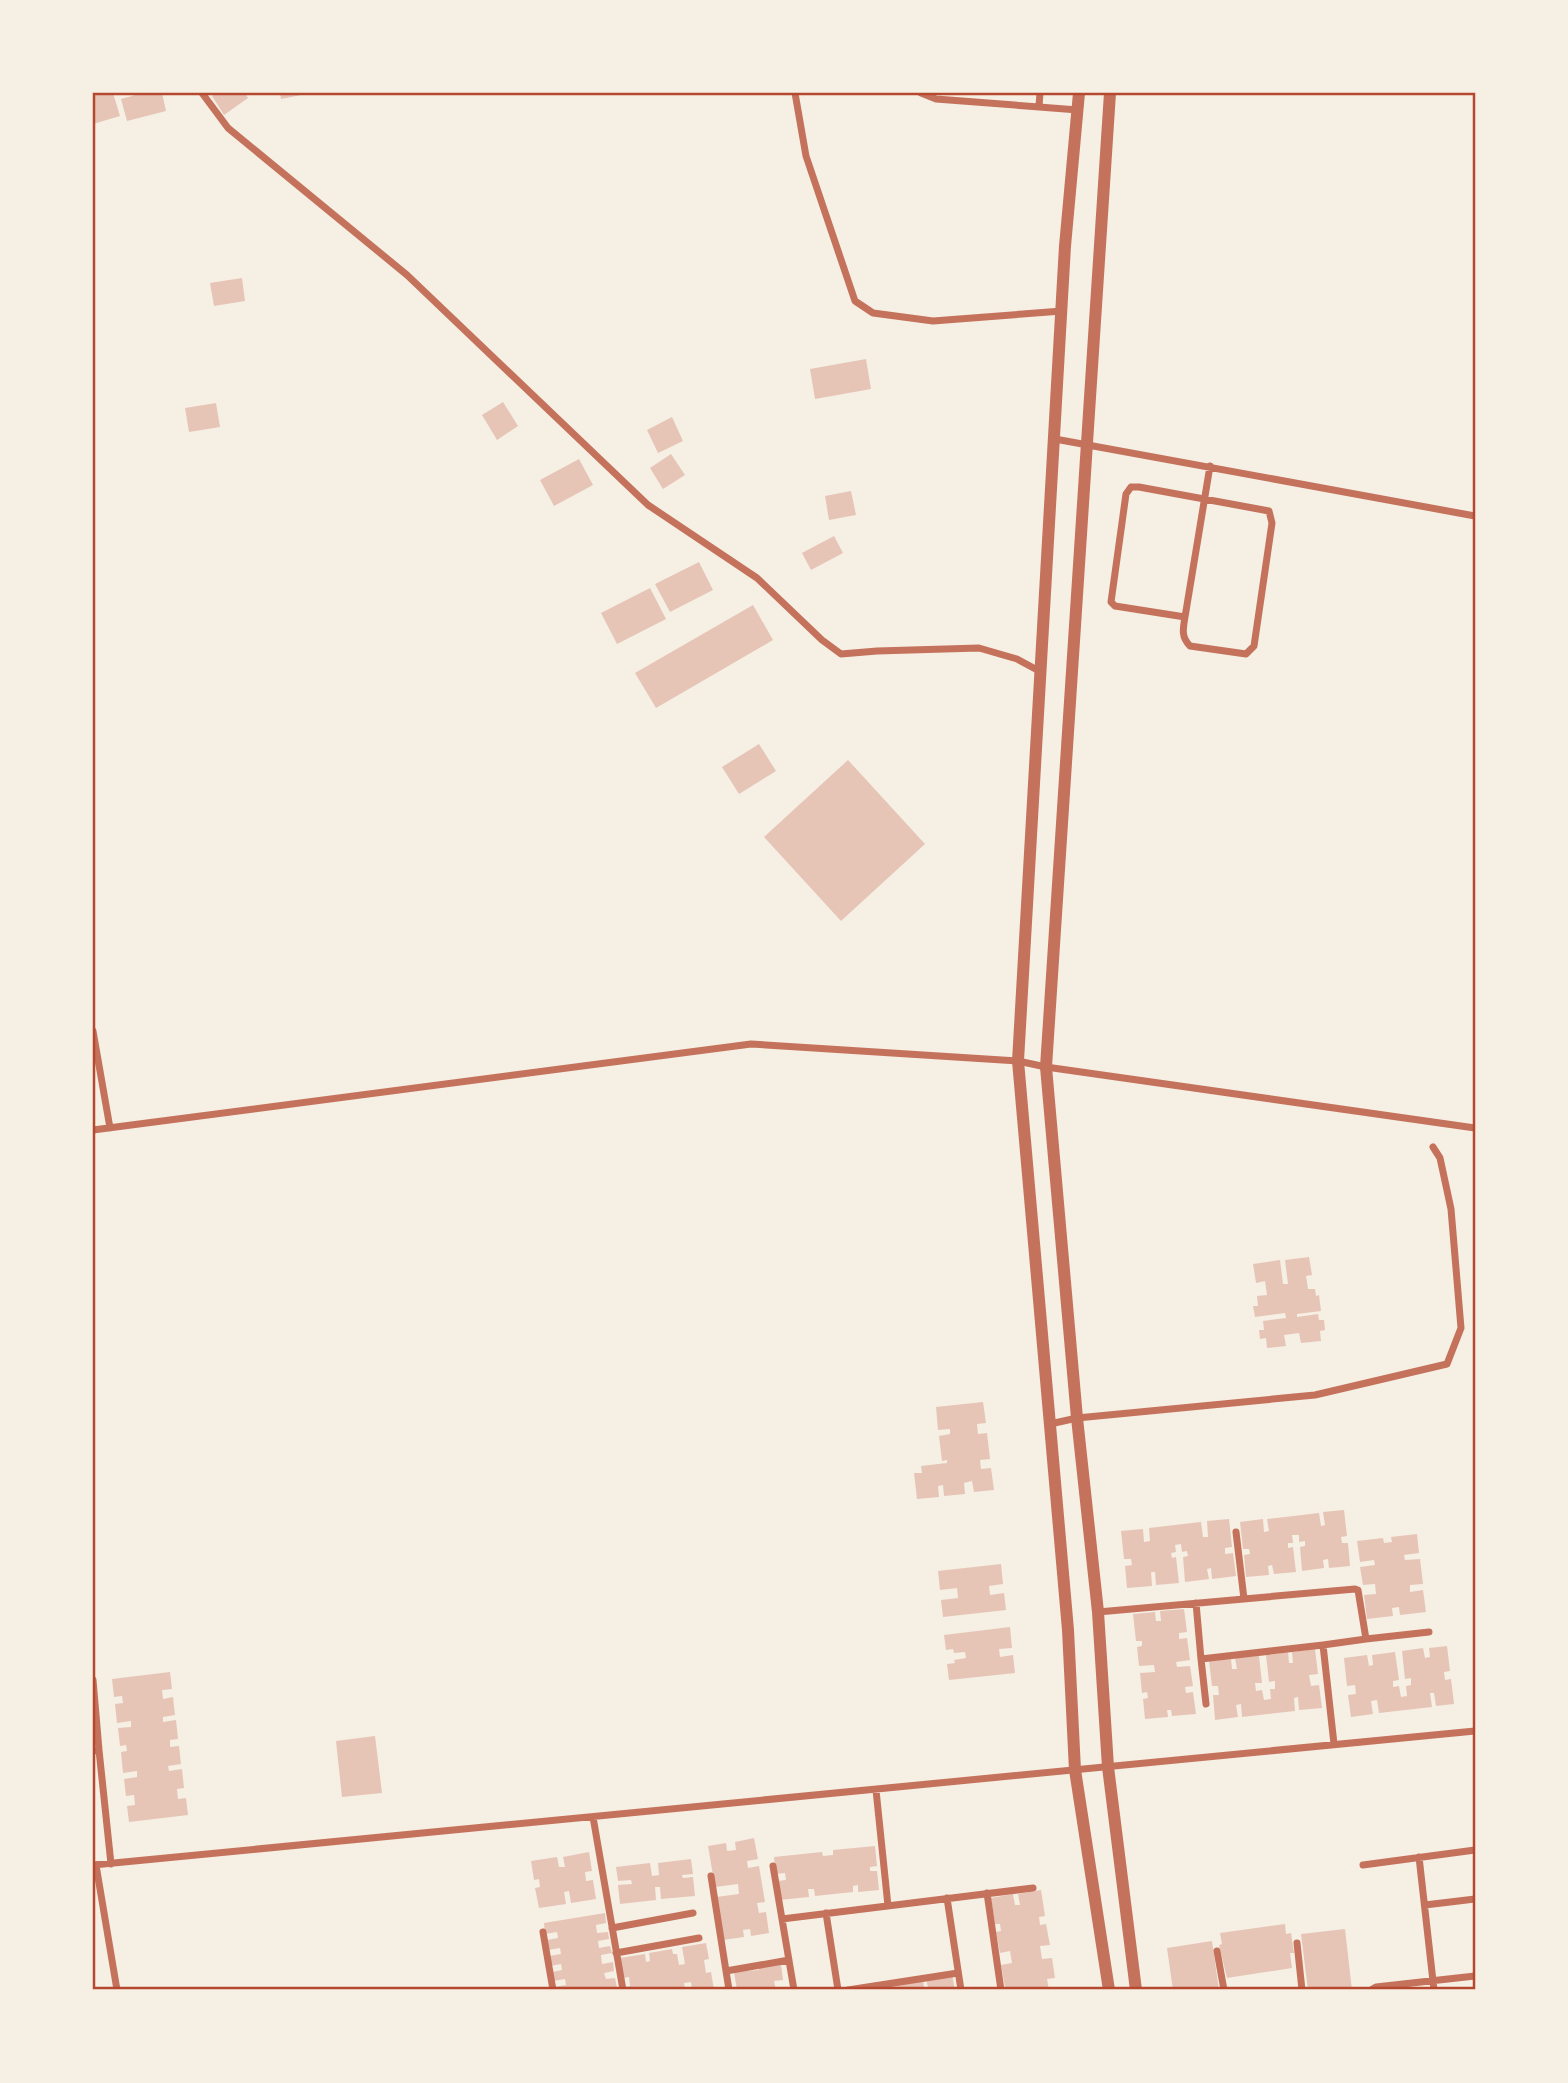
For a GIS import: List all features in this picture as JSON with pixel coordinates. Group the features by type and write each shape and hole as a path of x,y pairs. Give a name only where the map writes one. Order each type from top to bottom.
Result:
{"street":[{"path":"202,93 228,128 407,275 648,505 757,578 822,640 841,654 979,648 1017,659 1041,673"},
{"path":"795,93 806,156 855,301 873,313 933,321 1062,311"},
{"path":"921,93 936,99 1078,110"},
{"path":"1039,106 1040,93"},
{"path":"1079,93 1065,246 1018,1061 1068,1630 1075,1770 1109,1990"},
{"path":"1110,93 1046,1067 1077,1418 1098,1612 1108,1767 1136,1990"},
{"path":"1055,439 1475,516"},
{"path":"1185,617 1115,606 1111,602 1126,494 1131,487 1139,487 1204,498 1265,509 1272,516 1254,646 1246,654 1190,646 1182,633 1185,617 1204,498 1210,466"},
{"path":"93,1031 110,1128"},
{"path":"93,1130 751,1044 1018,1061 1475,1128"},
{"path":"1050,1423 1077,1418 1315,1395 1447,1364 1461,1328 1451,1209 1440,1158 1433,1147"},
{"path":"1236,1532 1244,1599"},
{"path":"1098,1612 1355,1588 1360,1593 1366,1639"},
{"path":"1196,1603 1206,1704"},
{"path":"1201,1659 1429,1632"},
{"path":"1323,1645 1334,1744"},
{"path":"93,1680 96,1751 111,1864"},
{"path":"117,1990 94,1865 1475,1731"},
{"path":"876,1790 888,1906"},
{"path":"593,1817 623,1990"},
{"path":"1363,1865 1475,1850"},
{"path":"1419,1857 1434,1990"},
{"path":"773,1866 794,1990"},
{"path":"711,1877 730,1990"},
{"path":"782,1919 1033,1888"},
{"path":"988,1893 1001,1990"},
{"path":"947,1898 961,1990"},
{"path":"1425,1905 1475,1899"},
{"path":"612,1928 693,1913"},
{"path":"826,1913 838,1990"},
{"path":"543,1932 553,1990"},
{"path":"616,1953 699,1938"},
{"path":"1297,1943 1301,1990"},
{"path":"1217,1951 1224,1990"},
{"path":"726,1970 789,1961"},
{"path":"848,1990 958,1973"},
{"path":"1371,1990 1376,1987 1475,1976"}],"building":[{"path":"113,93 120,116 93,124 93,96"},
{"path":"143,93 162,93 166,111 127,121 121,99"},
{"path":"217,93 245,93 248,98 224,115 212,96"},
{"path":"280,93 306,93 306,94 281,99"},
{"path":"242,278 245,301 214,306 210,283"},
{"path":"866,359 871,389 815,399 810,369"},
{"path":"503,402 518,426 497,440 482,415"},
{"path":"216,403 220,427 189,432 185,408"},
{"path":"672,417 683,441 658,453 647,430"},
{"path":"671,454 685,475 663,489 650,468"},
{"path":"579,459 593,485 554,506 540,480"},
{"path":"851,491 856,515 829,520 825,496"},
{"path":"834,536 843,553 811,570 802,553"},
{"path":"699,562 713,590 670,612 655,584"},
{"path":"650,588 666,619 617,644 601,613"},
{"path":"753,605 773,640 656,708 635,673"},
{"path":"759,744 776,771 739,794 722,767"},
{"path":"848,760 925,844 841,921 764,837"},
{"path":"1309,1257 1312,1275 1306,1276 1308,1289 1315,1289 1316,1296 1319,1295 1321,1311 1297,1314 1297,1317 1318,1314 1319,1320 1324,1320 1325,1330 1320,1331 1321,1341 1301,1343 1299,1333 1284,1335 1286,1346 1267,1348 1266,1338 1260,1339 1259,1330 1264,1330 1263,1321 1286,1318 1285,1313 1255,1317 1253,1306 1258,1306 1257,1296 1267,1295 1265,1281 1256,1283 1253,1264 1280,1260 1283,1284 1288,1284 1285,1260"},
{"path":"983,1402 986,1423 977,1424 978,1434 987,1433 990,1459 980,1460 981,1469 991,1468 994,1490 974,1492 972,1481 964,1483 965,1494 944,1496 943,1485 938,1486 939,1497 917,1499 914,1473 922,1473 921,1466 947,1463 947,1460 942,1461 939,1436 950,1434 950,1429 938,1430 936,1407"},
{"path":"1344,1510 1347,1536 1341,1537 1342,1543 1348,1543 1350,1566 1329,1568 1328,1559 1323,1560 1324,1568 1302,1571 1300,1547 1305,1546 1305,1541 1299,1542 1299,1535 1292,1535 1293,1543 1288,1543 1288,1548 1293,1547 1296,1572 1274,1574 1272,1565 1268,1566 1269,1575 1246,1577 1244,1555 1250,1554 1249,1549 1243,1549 1240,1522 1263,1519 1264,1532 1269,1531 1267,1519 1319,1513 1321,1526 1325,1525 1323,1512"},
{"path":"1229,1519 1232,1547 1225,1548 1225,1554 1233,1553 1236,1576 1212,1579 1211,1568 1207,1569 1209,1579 1185,1582 1183,1557 1188,1556 1187,1551 1182,1552 1181,1544 1175,1545 1176,1552 1171,1553 1172,1558 1176,1557 1179,1583 1156,1585 1155,1572 1151,1572 1152,1586 1127,1588 1125,1566 1132,1565 1131,1559 1124,1559 1121,1531 1143,1529 1144,1542 1150,1541 1149,1528 1201,1522 1203,1537 1208,1537 1207,1521"},
{"path":"1417,1534 1419,1553 1404,1555 1405,1560 1420,1559 1423,1584 1410,1585 1410,1592 1423,1590 1426,1612 1400,1615 1399,1607 1392,1608 1393,1616 1367,1619 1364,1595 1376,1594 1375,1584 1363,1585 1360,1567 1375,1565 1374,1560 1360,1562 1357,1541 1383,1538 1384,1543 1392,1542 1391,1537"},
{"path":"1001,1564 1003,1584 989,1586 990,1595 1004,1593 1006,1610 943,1617 941,1600 958,1598 957,1588 940,1590 938,1571"},
{"path":"1184,1609 1187,1632 1179,1633 1179,1639 1187,1638 1190,1660 1176,1662 1177,1667 1190,1666 1193,1686 1185,1687 1186,1693 1193,1692 1196,1714 1172,1716 1171,1710 1167,1710 1168,1717 1145,1719 1143,1699 1148,1698 1147,1692 1142,1693 1140,1673 1155,1672 1154,1665 1139,1666 1137,1647 1142,1646 1142,1641 1136,1641 1133,1614 1155,1612 1156,1621 1161,1621 1160,1611"},
{"path":"1010,1627 1012,1648 999,1649 1000,1657 1013,1655 1015,1673 949,1680 947,1664 966,1658 965,1652 954,1653 953,1649 946,1650 944,1635"},
{"path":"1447,1646 1450,1671 1444,1672 1445,1680 1451,1679 1454,1704 1436,1706 1434,1693 1430,1693 1432,1707 1379,1713 1377,1700 1371,1701 1373,1714 1351,1717 1348,1695 1356,1694 1355,1685 1347,1686 1344,1658 1367,1655 1369,1666 1373,1665 1372,1655 1395,1652 1399,1680 1393,1681 1393,1687 1399,1686 1401,1697 1407,1696 1406,1686 1411,1685 1411,1678 1405,1679 1402,1651 1423,1648 1425,1658 1430,1657 1429,1648"},
{"path":"1315,1649 1318,1674 1309,1675 1311,1686 1319,1685 1322,1708 1299,1710 1298,1697 1294,1698 1295,1711 1242,1717 1241,1704 1236,1705 1238,1717 1215,1720 1213,1695 1219,1695 1218,1686 1212,1686 1209,1661 1231,1659 1232,1669 1237,1669 1235,1658 1259,1656 1262,1683 1255,1683 1256,1691 1262,1690 1264,1700 1271,1699 1270,1689 1275,1689 1275,1681 1269,1682 1266,1655 1288,1652 1289,1663 1293,1663 1292,1652"},
{"path":"170,1672 172,1689 162,1690 163,1699 173,1697 175,1715 163,1717 163,1722 176,1720 178,1739 170,1740 170,1747 179,1746 181,1764 168,1766 169,1771 182,1769 184,1788 177,1789 178,1799 186,1798 188,1815 129,1822 127,1806 135,1805 134,1795 126,1796 124,1779 137,1777 137,1771 123,1773 121,1752 127,1751 126,1745 120,1746 118,1728 131,1727 131,1721 117,1723 115,1704 123,1703 122,1696 114,1697 112,1679"},
{"path":"375,1736 382,1793 342,1797 336,1741"},
{"path":"754,1838 758,1859 747,1861 748,1868 759,1866 765,1902 757,1903 759,1913 766,1912 769,1933 751,1936 750,1929 743,1930 744,1937 723,1940 716,1897 739,1894 738,1884 715,1887 708,1846 726,1843 727,1851 736,1850 735,1842"},
{"path":"875,1846 877,1866 870,1867 870,1871 877,1871 879,1890 858,1892 858,1885 853,1886 853,1892 815,1896 814,1889 808,1889 809,1897 779,1900 777,1881 786,1880 785,1873 776,1874 774,1857 822,1852 823,1856 833,1855 833,1850"},
{"path":"589,1852 592,1871 585,1872 586,1881 593,1880 596,1899 571,1903 569,1891 564,1892 566,1904 539,1908 535,1888 540,1887 539,1879 534,1880 531,1861 557,1857 559,1867 565,1867 563,1857"},
{"path":"691,1859 693,1874 682,1875 683,1878 693,1877 695,1896 661,1899 660,1887 655,1887 656,1900 620,1904 618,1885 632,1884 631,1880 618,1881 616,1867 650,1863 652,1876 659,1875 658,1863"},
{"path":"1041,1890 1045,1916 1039,1917 1040,1925 1046,1924 1050,1945 1040,1946 1042,1959 1052,1958 1055,1978 1047,1979 1049,1990 1011,1990 1011,1987 1005,1987 1001,1965 1012,1963 1010,1951 1000,1953 996,1932 1001,1931 1000,1924 995,1924 991,1898 1013,1894 1015,1905 1020,1905 1018,1894"},
{"path":"605,1913 606,1923 596,1925 597,1933 608,1932 609,1939 598,1941 599,1948 610,1946 612,1953 601,1955 602,1964 613,1962 614,1971 604,1973 606,1979 615,1978 617,1988 554,1990 554,1987 566,1985 565,1979 553,1981 552,1972 562,1970 561,1964 550,1966 549,1956 561,1954 560,1948 548,1950 547,1940 558,1938 557,1932 545,1934 544,1923"},
{"path":"1285,1924 1286,1934 1291,1933 1294,1953 1290,1953 1292,1968 1227,1978 1219,1945 1222,1944 1220,1933"},
{"path":"1345,1929 1352,1990 1308,1990 1301,1934"},
{"path":"1212,1941 1219,1990 1173,1990 1167,1948"},
{"path":"706,1943 709,1959 704,1960 706,1973 711,1972 714,1990 692,1990 691,1982 684,1983 685,1989 680,1990 658,1990 658,1987 650,1990 625,1990 625,1987 630,1986 629,1977 623,1978 620,1958 645,1954 646,1962 650,1961 649,1953 672,1949 673,1954 677,1954 679,1965 685,1964 682,1947"},
{"path":"781,1964 783,1980 774,1981 776,1990 737,1990 734,1972 759,1970 758,1967"},
{"path":"952,1975 955,1990 865,1990 923,1980 924,1988 928,1987 926,1979"}]}
